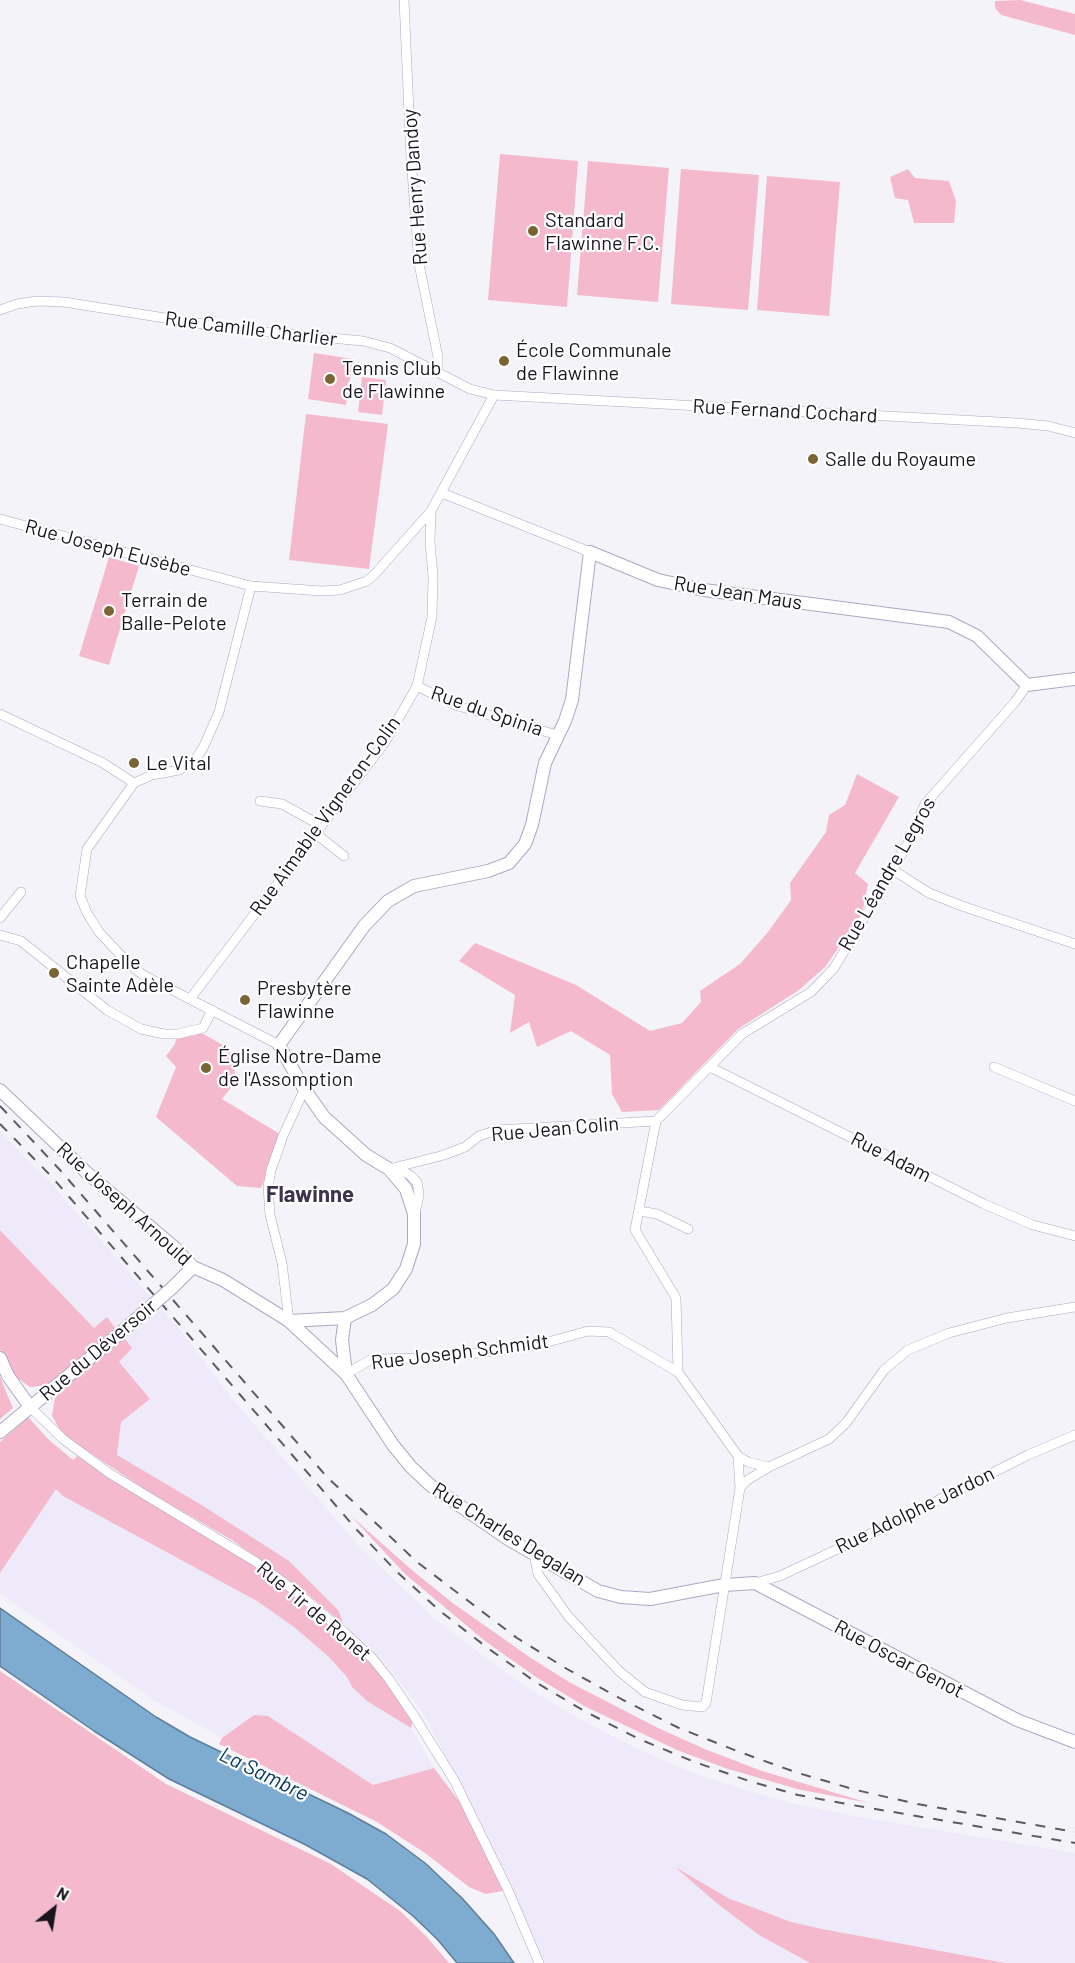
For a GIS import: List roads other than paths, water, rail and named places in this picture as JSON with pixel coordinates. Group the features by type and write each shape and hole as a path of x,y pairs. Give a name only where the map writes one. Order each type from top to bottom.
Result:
{"street":[{"name":"Rue Henry Dandoy","path":"404,0 411,158 419,264 438,357 438,372"},
{"name":"Rue Camille Charlier","path":"0,310 17,304 37,301 64,302 234,329 363,341 390,348 470,389 494,395"},
{"name":"Rue Fernand Cochard","path":"494,395 1017,423 1048,426 1075,433"},
{"path":"431,511 494,395"},
{"name":"Rue Jean Maus","path":"441,493 658,580 704,590 949,622 977,636 1027,685"},
{"name":"Rue Joseph Eusèbe","path":"0,519 251,586 322,591 340,590 368,581 431,511"},
{"name":"Rue Aimable Vigneron-Colin","path":"190,999 385,742 417,686 432,617 431,511"},
{"path":"279,1045 364,926 388,901 414,886 488,870 509,863 525,843 532,825 545,763 556,735 565,721 572,700 590,552"},
{"path":"251,586 219,712 203,748 195,760 179,770 152,775 134,783 87,849 80,896 99,932 128,963 143,975 279,1045 304,1090 324,1117 366,1155 389,1169 406,1189 414,1214 414,1244 406,1269 393,1289 372,1305 345,1318 290,1321 282,1263 270,1215 268,1187 271,1170 283,1136 304,1090"},
{"path":"1027,685 1075,679"},
{"name":"Rue Léandre Legros","path":"656,1121 742,1034 811,992 834,968 893,870 925,804 1015,702 1027,685"},
{"name":"Rue du Spinia","path":"417,686 455,705 556,735"},
{"path":"0,714 103,763 134,783"},
{"path":"260,801 282,804 318,829 344,856"},
{"path":"893,870 937,896 1075,944"},
{"path":"0,918 21,892"},
{"path":"0,935 21,942 107,1010 141,1029 164,1034 178,1034 203,1028 212,1010"},
{"name":"Rue Adam","path":"711,1067 984,1204 1033,1225 1075,1236"},
{"path":"994,1067 1075,1101"},
{"name":"Rue Joseph Arnould","path":"0,1090 86,1172 193,1266 223,1280 290,1321"},
{"path":"656,1121 635,1230 675,1298 678,1372"},
{"name":"Rue Jean Colin","path":"389,1169 444,1155 465,1147 479,1136 497,1130 656,1121"},
{"path":"639,1211 657,1214 688,1228"},
{"name":"Rue du Déversoir","path":"0,1432 172,1288 193,1266"},
{"path":"740,1488 769,1467 829,1439 846,1423 884,1370 908,1350 949,1333 1007,1318 1075,1307"},
{"name":"Rue Charles Degalan","path":"345,1318 342,1340 346,1374"},
{"name":"Rue Charles Degalan","path":"290,1321 346,1374 393,1445 430,1485 470,1514 534,1554 598,1590 621,1597 650,1599 724,1585"},
{"name":"Rue Joseph Schmidt","path":"346,1374 372,1359 429,1358 480,1353 537,1345 588,1331 609,1332 678,1372 738,1456"},
{"path":"0,1358 8,1376 30,1407"},
{"name":"Rue Tir de Ronet","path":"30,1407 63,1439 110,1473 256,1562 295,1591 372,1658 414,1716 453,1780 508,1890 539,1963"},
{"name":"Rue Adolphe Jardon","path":"755,1583 780,1576 891,1524 1018,1460 1075,1435"},
{"path":"738,1456 748,1462 769,1467"},
{"path":"534,1554 538,1574 568,1616 619,1671 645,1692 682,1705 702,1707 706,1703 740,1488 738,1456"},
{"path":"724,1585 755,1583"},
{"name":"Rue Oscar Genot","path":"755,1583 1017,1720 1075,1742"}],"water":[{"name":"La Sambre","path":"0,1608 156,1717 190,1737 348,1813 386,1834 425,1863 462,1898 494,1934 514,1963 457,1963 438,1940 413,1916 367,1879 306,1845 169,1779 94,1731 0,1666"}],"railway":[{"path":"0,1106 60,1170 327,1477 417,1562 517,1638 567,1669 679,1728 795,1772 856,1790 917,1804 1075,1832"},
{"path":"0,1124 52,1177 357,1530 397,1572 440,1611 537,1683 586,1712 639,1739 749,1781 798,1795 1075,1843"}],"place":[{"name":"Standard Flawinne F.C.","path":"533,231"},
{"name":"École Communale de Flawinne","path":"504,361"},
{"name":"Tennis Club de Flawinne","path":"330,379"},
{"name":"Salle du Royaume","path":"813,459"},
{"name":"Terrain de Balle-Pelote","path":"109,611"},
{"name":"Le Vital","path":"134,763"},
{"name":"Chapelle Sainte Adèle","path":"54,973"},
{"name":"Presbytère Flawinne","path":"245,1000"},
{"name":"Église Notre-Dame de l'Assomption","path":"206,1068"}],"district":[{"name":"Flawinne","path":"310,1195"}]}
